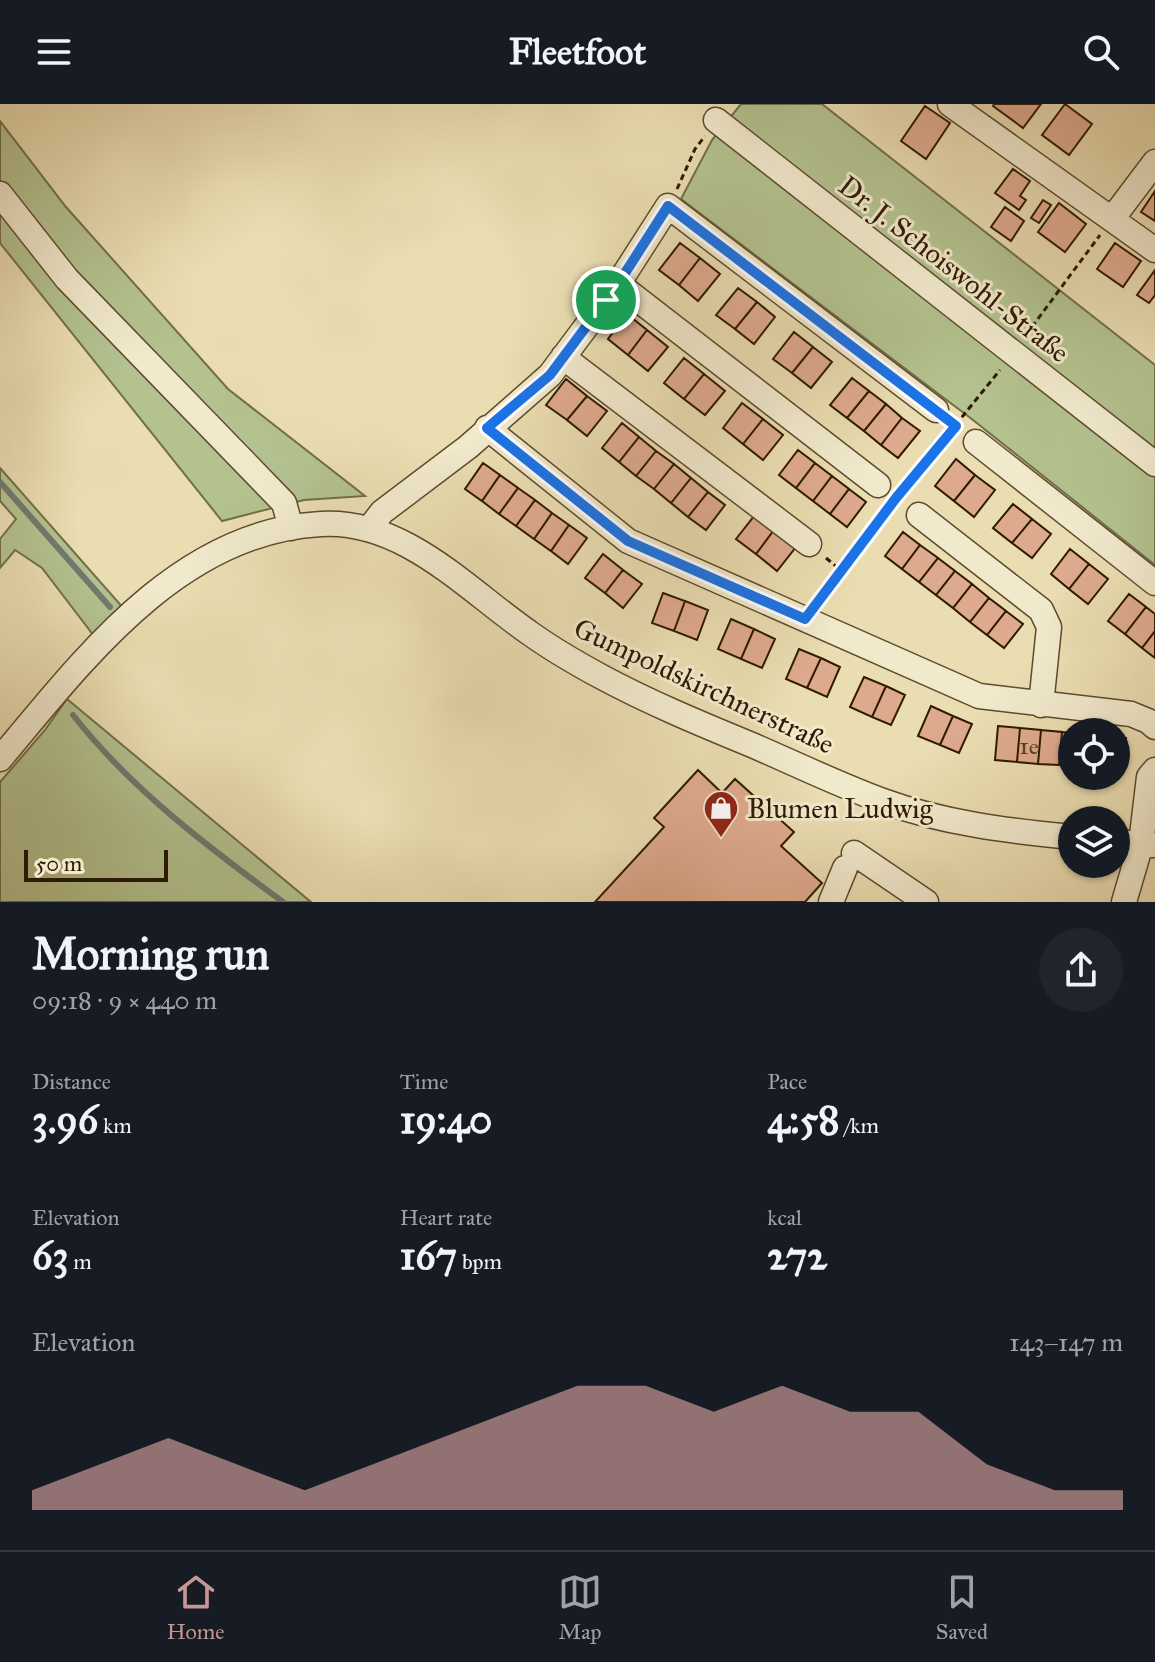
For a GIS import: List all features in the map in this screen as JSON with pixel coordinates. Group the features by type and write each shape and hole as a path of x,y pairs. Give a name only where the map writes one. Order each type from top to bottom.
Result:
{"street":[{"path":"950,104 1155,250"},
{"name":"Dr. J. Schoiswohl-Straße","path":"716,120 1155,464"},
{"path":"1112,219 1155,162"},
{"path":"0,194 67,279 284,503 291,528"},
{"path":"369,529 382,512 468,447 550,375 618,284 668,206 936,410"},
{"path":"618,284 878,485"},
{"path":"563,357 809,544"},
{"path":"487,428 628,541 979,696 1131,714 1155,727"},
{"path":"976,442 1155,583"},
{"path":"919,515 1041,610 1049,627 1041,705"},
{"name":"Gumpoldskirchnerstraße","path":"0,759 74,672 141,604 192,565 258,537 321,524 369,529 420,552 532,635 600,676 729,736 884,801 985,827 1058,835"},
{"path":"1124,902 1148,845 1149,777 1155,770"},
{"path":"831,902 850,861 926,902"}],"path":[{"path":"668,206 695,149 716,120"},
{"path":"1065,283 1112,219"},
{"path":"805,619 896,498 956,426 936,410"}],"green space":[{"path":"741,104 822,104 1155,365 1155,565 973,420 681,199 712,140"},
{"path":"0,121 66,207 228,389 365,496 304,500 222,521 0,243"},
{"path":"0,468 125,610 97,640 42,568 15,550 0,568 0,539 16,519 0,501"},
{"path":"67,699 311,902 0,902 0,782"}],"building":[{"path":"994,104 1041,104 1023,128"},
{"path":"1065,104 1092,124 1069,155 1042,135"},
{"path":"925,106 950,123 926,159 901,141"},
{"path":"1013,169 1030,181 1020,196 1026,200 1019,210 995,193"},
{"path":"1155,191 1155,221 1141,212"},
{"path":"1043,200 1051,205 1039,223 1031,218"},
{"path":"1059,203 1086,224 1065,252 1038,232"},
{"path":"1005,207 1024,221 1011,241 991,227"},
{"path":"680,243 700,258 679,285 659,270"},
{"path":"1115,243 1141,261 1123,287 1097,269"},
{"path":"700,258 720,274 698,301 679,285"},
{"path":"1155,270 1155,295 1149,303 1137,295"},
{"path":"738,288 757,302 735,329 716,315"},
{"path":"757,302 775,317 754,344 735,329"},
{"path":"627,314 647,330 628,355 608,339"},
{"path":"647,330 668,347 648,371 628,355"},
{"path":"794,332 813,347 792,373 773,359"},
{"path":"813,347 832,362 811,388 792,373"},
{"path":"684,358 704,374 684,399 664,383"},
{"path":"704,374 725,391 705,415 684,399"},
{"path":"852,378 869,391 847,418 830,405"},
{"path":"566,379 587,396 567,420 546,405"},
{"path":"869,391 886,404 864,431 847,418"},
{"path":"587,396 607,411 587,436 567,420"},
{"path":"742,403 763,419 743,444 723,428"},
{"path":"886,404 902,418 881,445 864,431"},
{"path":"902,418 920,431 898,458 881,445"},
{"path":"763,419 783,435 763,460 743,444"},
{"path":"622,423 639,437 619,462 602,448"},
{"path":"639,437 656,451 636,476 619,462"},
{"path":"798,450 815,463 796,488 779,475"},
{"path":"656,451 674,464 654,489 636,476"},
{"path":"956,459 975,475 954,501 935,486"},
{"path":"483,463 500,475 482,501 465,489"},
{"path":"815,463 832,476 813,501 796,488"},
{"path":"674,464 691,478 671,503 654,489"},
{"path":"500,475 518,488 499,514 482,501"},
{"path":"975,475 995,490 974,517 954,501"},
{"path":"832,476 849,489 830,514 813,501"},
{"path":"691,478 708,492 688,517 671,503"},
{"path":"518,488 535,500 516,526 499,514"},
{"path":"849,489 866,502 847,527 830,514"},
{"path":"708,492 725,505 706,530 688,517"},
{"path":"535,500 552,513 534,539 516,526"},
{"path":"1013,504 1032,519 1012,543 993,528"},
{"path":"552,513 569,525 551,551 534,539"},
{"path":"755,515 774,530 756,554 736,539"},
{"path":"1032,519 1051,534 1032,558 1012,543"},
{"path":"569,525 587,538 568,564 551,551"},
{"path":"774,530 796,547 777,571 756,554"},
{"path":"903,532 920,545 902,569 885,556"},
{"path":"920,545 938,558 919,582 902,569"},
{"path":"1070,549 1089,564 1069,589 1051,574"},
{"path":"603,554 623,570 605,593 585,578"},
{"path":"938,558 955,571 936,595 919,582"},
{"path":"1089,564 1108,579 1088,604 1069,589"},
{"path":"623,570 642,584 623,608 605,593"},
{"path":"955,571 972,584 953,608 936,595"},
{"path":"972,584 989,598 970,622 953,608"},
{"path":"663,593 685,601 674,631 652,623"},
{"path":"1129,594 1146,607 1125,634 1108,621"},
{"path":"989,598 1006,611 987,635 970,622"},
{"path":"685,601 708,610 697,640 674,631"},
{"path":"1146,607 1155,614 1155,631 1142,648 1125,634"},
{"path":"1006,611 1023,624 1004,648 987,635"},
{"path":"731,619 754,629 741,659 718,649"},
{"path":"754,629 775,639 762,668 741,659"},
{"path":"1155,631 1155,658 1142,648"},
{"path":"799,649 821,658 807,688 786,679"},
{"path":"821,658 840,667 827,697 807,688"},
{"path":"864,677 886,686 872,717 850,707"},
{"path":"886,686 905,695 891,725 872,717"},
{"path":"931,706 953,716 940,745 918,736"},
{"path":"953,716 972,724 959,753 940,745"},
{"path":"998,726 1020,728 1017,762 995,760"},
{"path":"1020,728 1041,730 1038,764 1017,762"},
{"path":"1041,730 1058,732 1058,765 1038,764"},
{"name":"Blumen Ludwig","path":"698,770 722,793 735,779 794,832 781,846 822,883 805,902 595,902 664,827 654,818"}],"waterway":[{"path":"0,482 110,607"},
{"path":"73,715 145,792 283,902"}],"place":[{"name":"Blumen Ludwig","path":"721,839"}],"route":[{"path":"668,206 956,426 896,498 805,619 628,541 487,428 550,375 606,300 668,206"}]}
